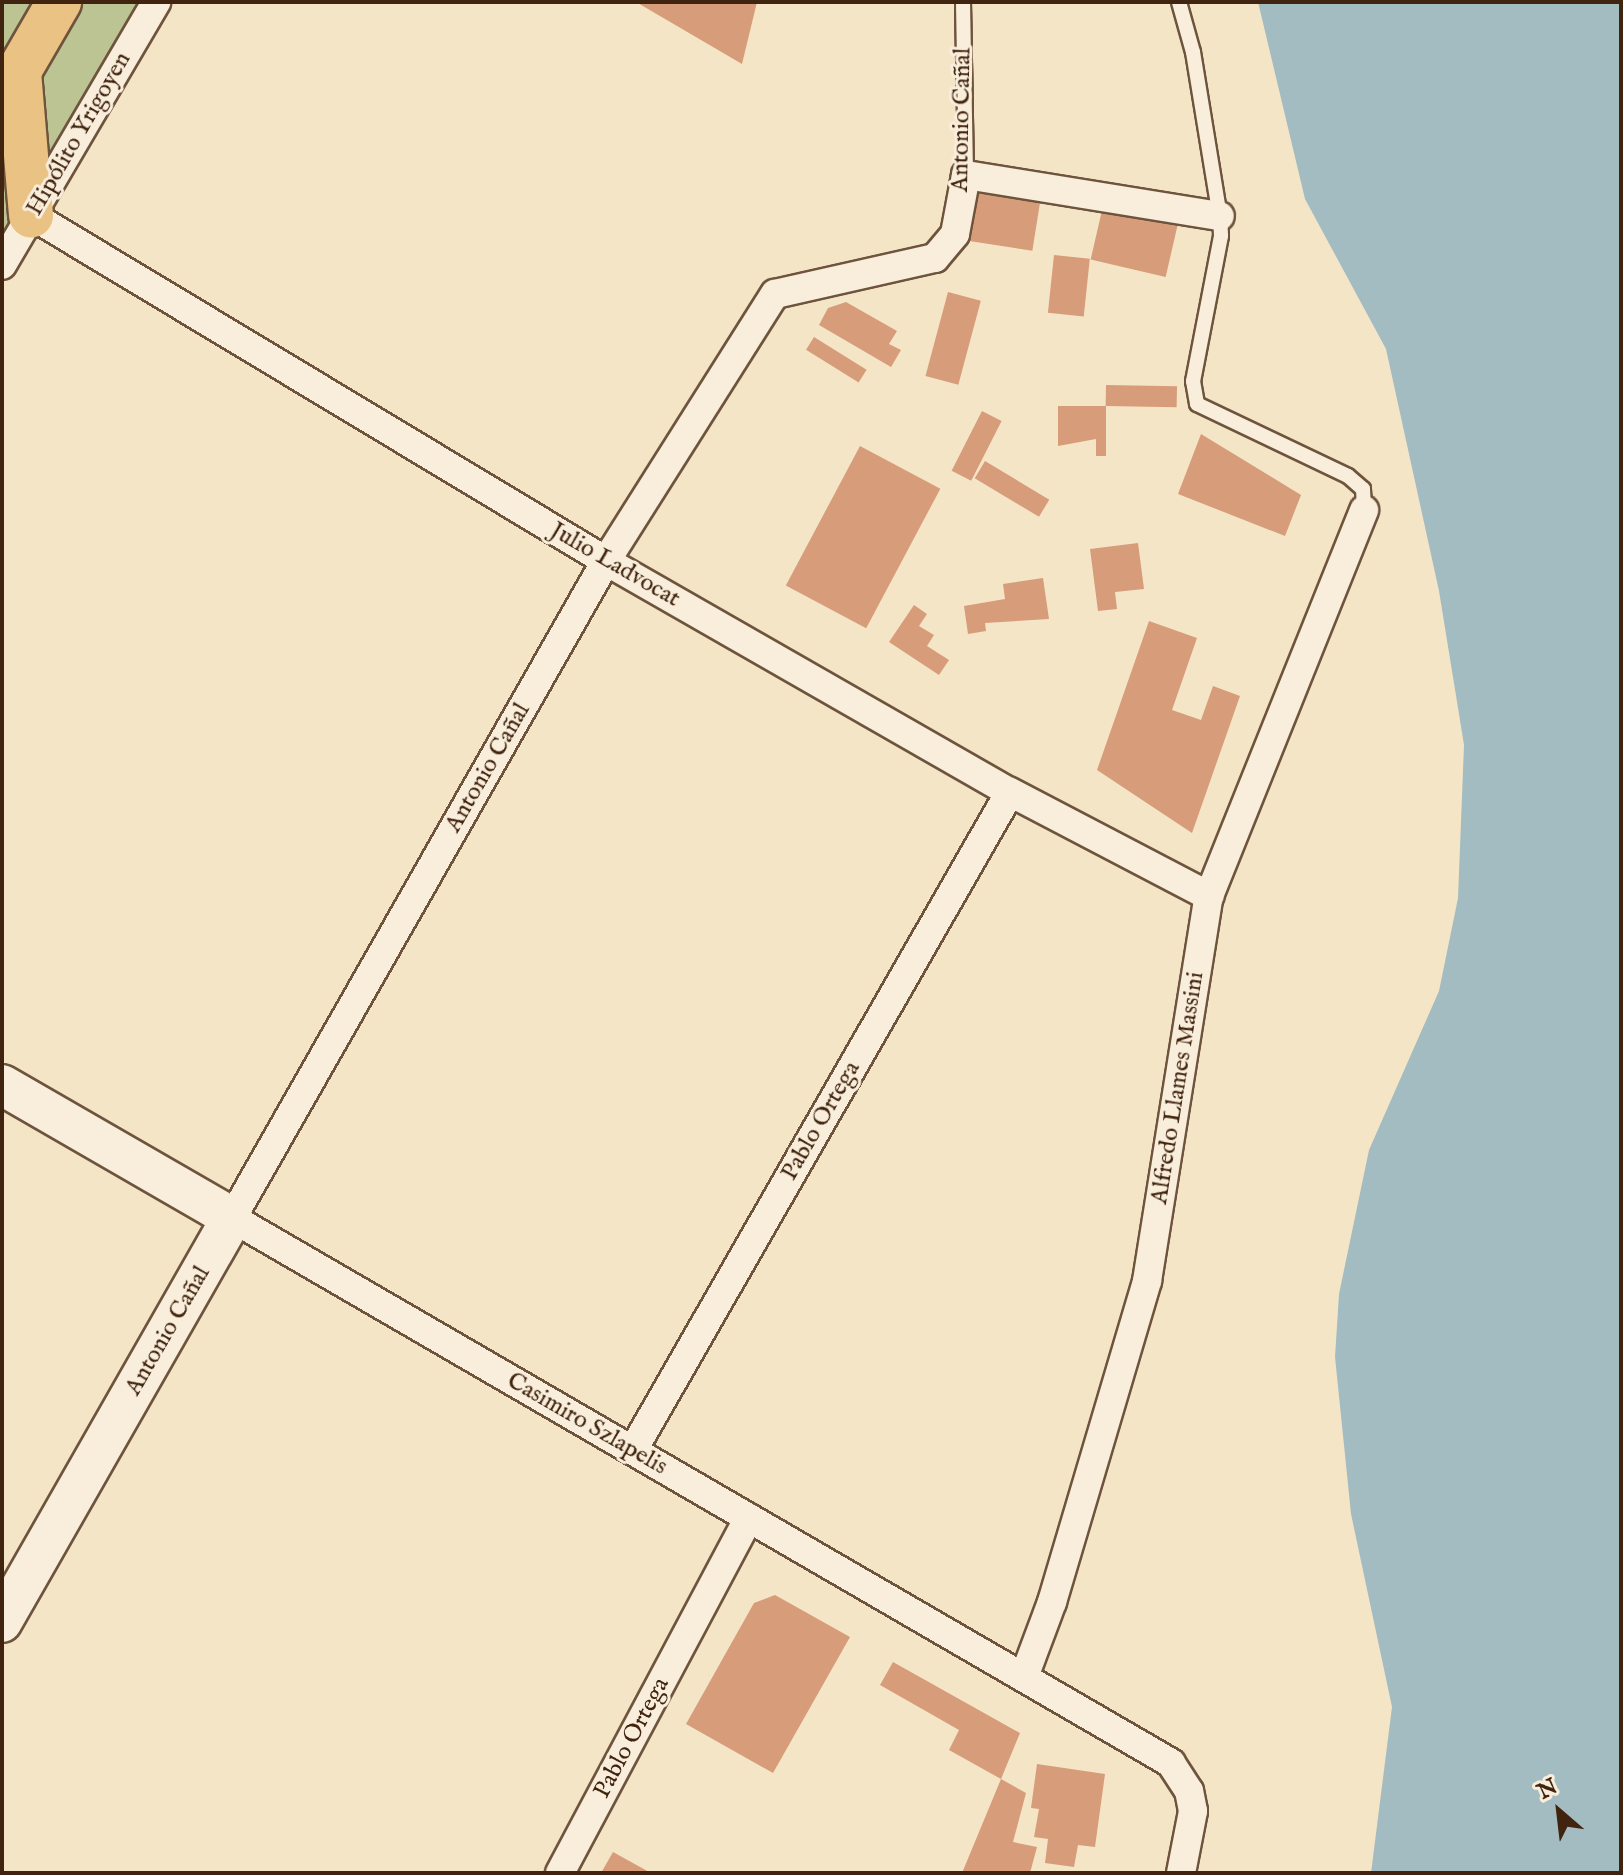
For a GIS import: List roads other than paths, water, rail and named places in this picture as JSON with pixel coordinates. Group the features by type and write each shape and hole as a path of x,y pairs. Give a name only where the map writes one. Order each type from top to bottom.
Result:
{"highway":[{"path":"31,215 10,87 59,2"}],"street":[{"name":"Hipólito Yrigoyen","path":"2,265 156,2"},
{"path":"966,175 1220,216"},
{"name":"Antonio Cañal","path":"2,1622 606,561 775,294 935,258 955,234 966,175"},
{"name":"Julio Ladvocat","path":"31,215 606,561 1010,792 1209,896"},
{"name":"Alfredo Llames Massini","path":"1024,1677 1052,1602 1147,1281 1209,896 1364,510"},
{"name":"Pablo Ortega","path":"633,1450 1010,792"},
{"name":"Casimiro Szlapelis","path":"2,1085 1171,1763 1189,1791 1193,1811 1181,1873"},
{"name":"Pablo Ortega","path":"560,1873 749,1518"}],"lane":[{"name":"Antonio Cañal","path":"963,2 966,175"},
{"path":"1179,2 1193,52 1220,216 1193,381 1197,404 1348,476 1363,489 1364,510"}],"water":[{"path":"1258,2 1621,2 1621,1873 1371,1873 1392,1707 1351,1514 1335,1357 1339,1294 1369,1150 1439,991 1458,898 1464,745 1439,591 1386,349 1305,199"}]}
